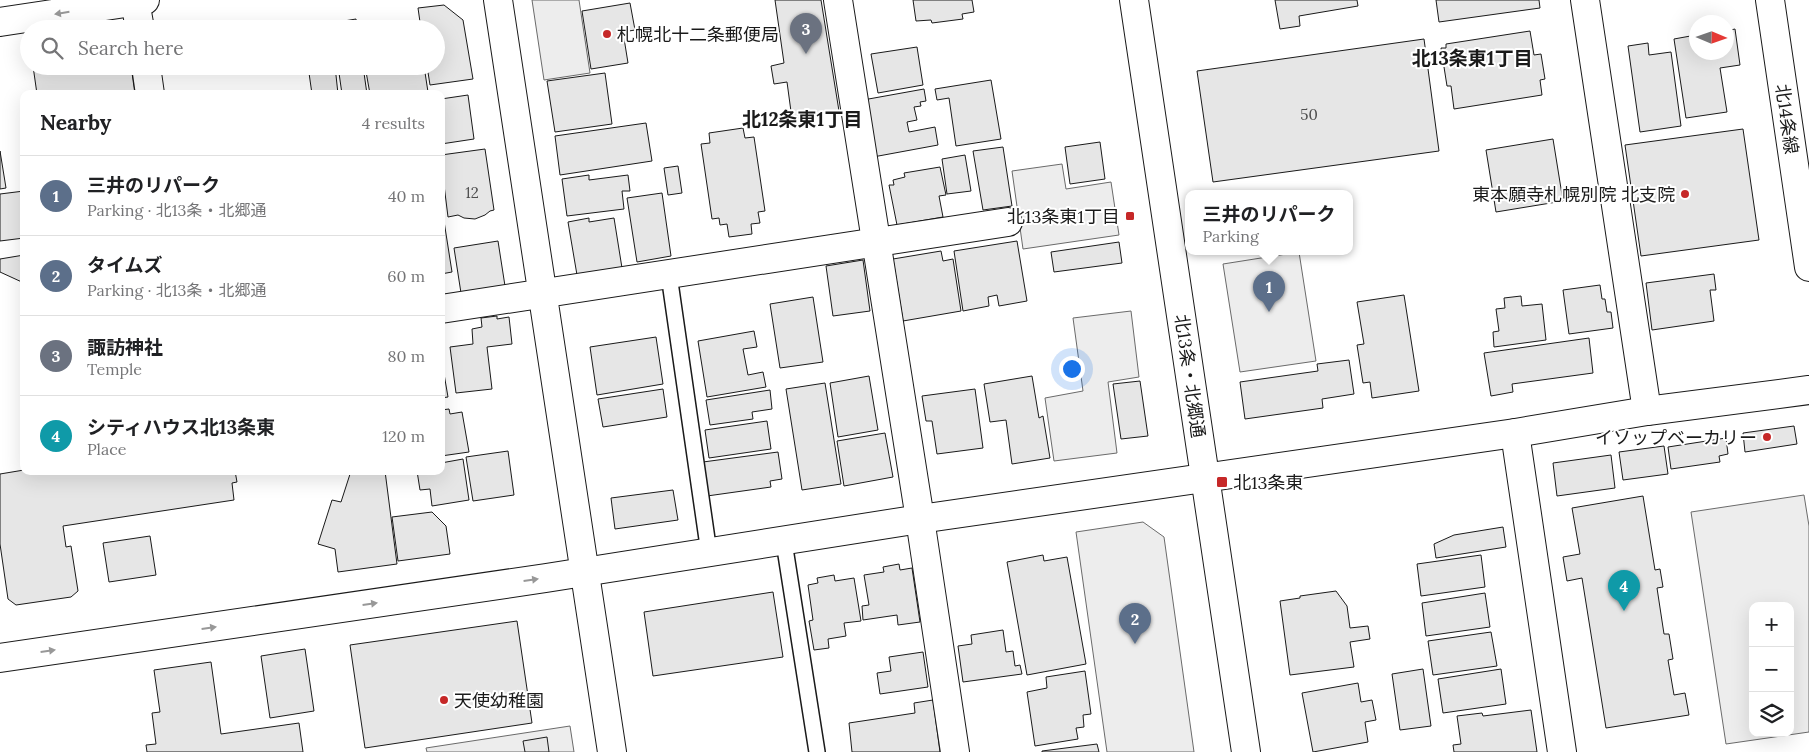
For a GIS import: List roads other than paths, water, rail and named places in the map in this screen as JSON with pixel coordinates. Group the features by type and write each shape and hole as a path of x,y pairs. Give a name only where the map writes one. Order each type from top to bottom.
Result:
{"main road":[{"path":"498,0 612,752"},
{"path":"838,0 955,752"},
{"name":"北13条・北郷通","path":"1134,0 1246,752"},
{"path":"1585,0 1647,411"},
{"name":"北14条線","path":"1770,0 1809,267"},
{"path":"0,22 140,1 140,20"},
{"path":"147,75 149,90"},
{"path":"445,308 1008,222"},
{"path":"0,658 784,542 920,519 1515,433 1647,411 1809,390"},
{"path":"1515,433 1562,752"}],"lane":[{"path":"668,275 708,553"},
{"path":"784,542 817,752"}],"place":[{"name":"札幌北十二条郵便局","path":"607,34"},
{"name":"諏訪神社","path":"806,54"},
{"name":"東本願寺札幌別院 北支院","path":"1685,194"},
{"name":"北13条東1丁目","path":"1130,216"},
{"name":"三井のリパーク","path":"1269,312"},
{"name":"イソップベーカリー","path":"1767,437"},
{"name":"北13条東","path":"1222,482"},
{"name":"シティハウス北13条東","path":"1624,611"},
{"name":"タイムズ","path":"1135,644"},
{"name":"天使幼稚園","path":"444,700"}],"district":[{"name":"北13条東1丁目","path":"1472,58"},
{"name":"北12条東1丁目","path":"802,119"}]}
